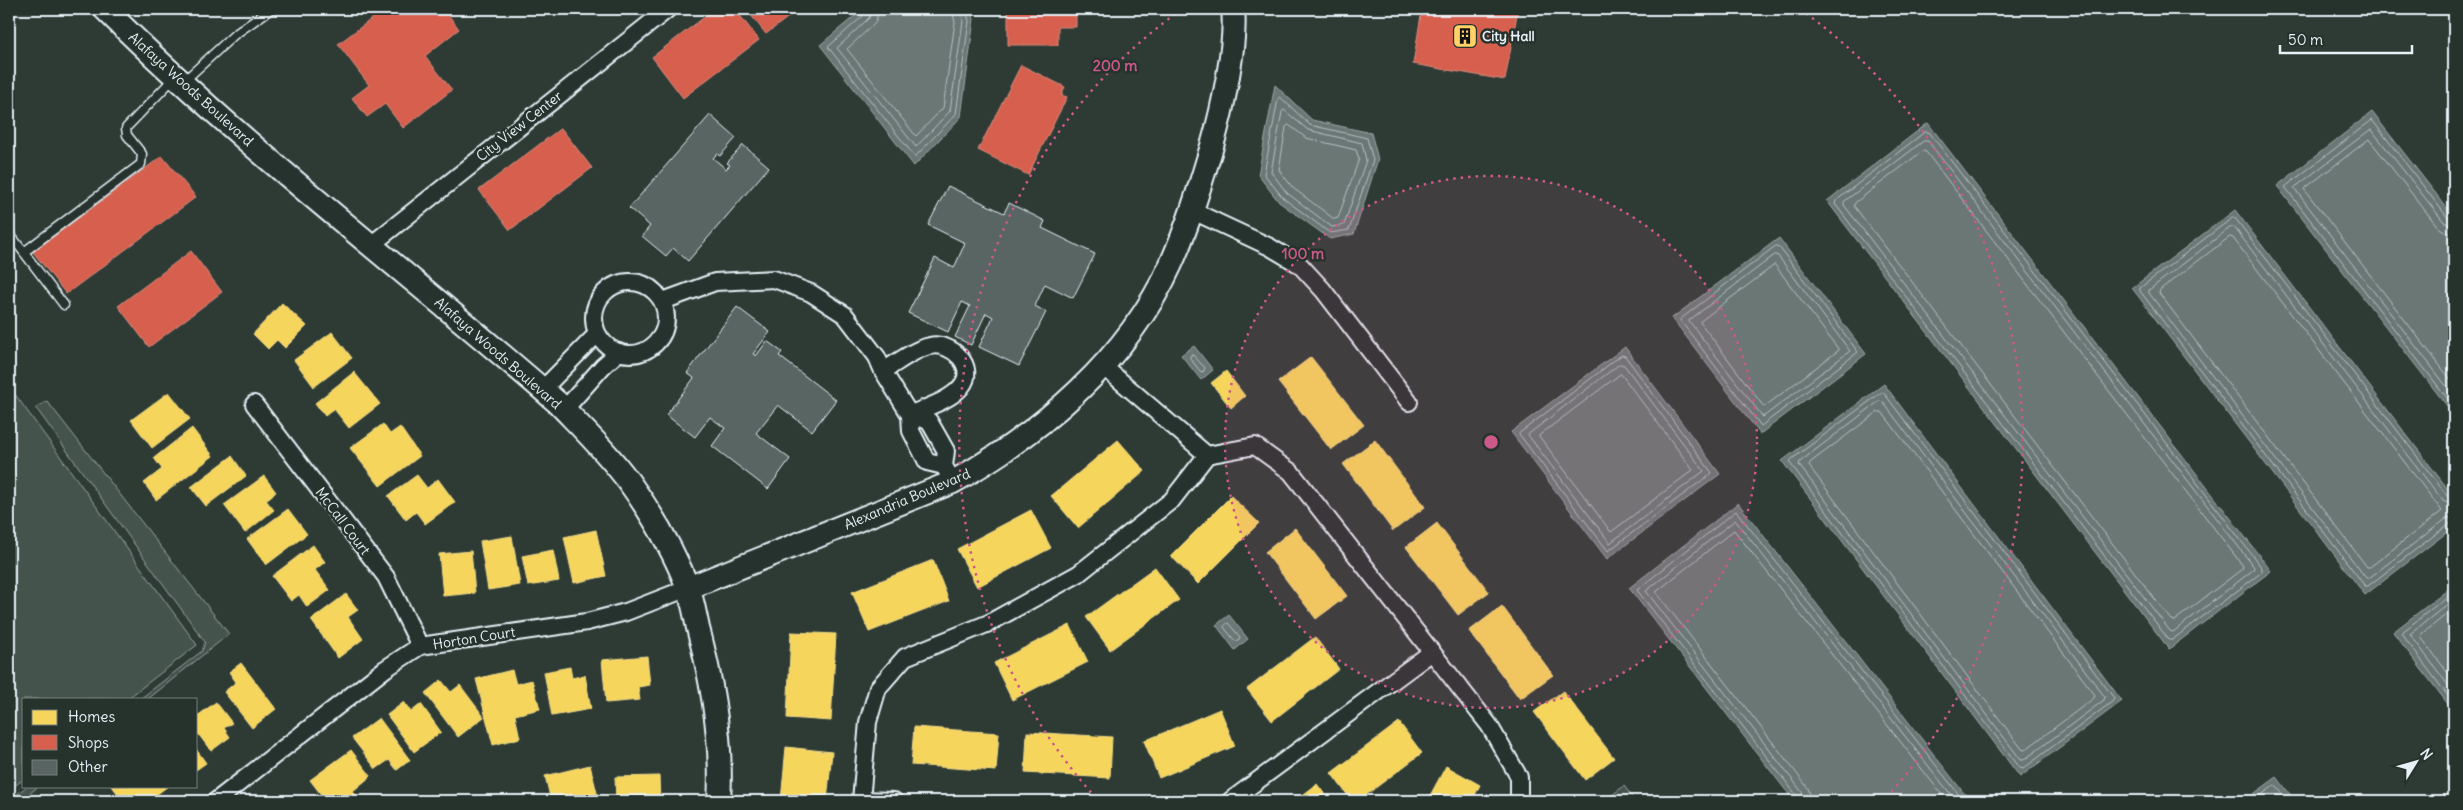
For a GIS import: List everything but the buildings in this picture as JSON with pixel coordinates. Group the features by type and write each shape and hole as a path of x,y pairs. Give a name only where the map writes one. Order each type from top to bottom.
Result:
{"street":[{"name":"Alafaya Woods Boulevard","path":"105,9 179,79 542,390 606,453 629,482 664,537 688,588 708,664 717,724 720,758 719,801"},
{"name":"City View Center","path":"371,245 668,9"},
{"name":"Alexandria Boulevard","path":"688,588 948,474 987,463 1034,430 1103,366 1140,317 1159,285 1170,266 1193,212 1219,123 1231,53 1233,9"},
{"path":"1193,212 1270,247 1300,265 1323,290 1409,402"},
{"path":"663,301 715,282 774,279 811,292 844,315 877,357 882,371 910,415 929,421 946,451 948,474"},
{"path":"627,281 642,283 654,290 663,301 667,315 665,329 658,342 647,350 633,354 619,352 606,345 597,334 594,320 595,306 602,294 614,285 627,281"},
{"path":"542,390 597,334"},
{"path":"882,371 931,345 949,348 963,361 966,371 962,386 950,396 910,415"},
{"path":"564,410 603,366 619,352"},
{"path":"1103,366 1208,455"},
{"name":"McCall Court","path":"254,404 386,577 402,606 420,646"},
{"path":"894,801 861,800 868,722 878,688 905,657 990,623 1078,574 1172,500 1208,455 1255,446 1291,472 1489,725 1519,777 1519,801"},
{"name":"Horton Court","path":"216,801 385,669 420,646 587,622 626,612 688,588"},
{"path":"1230,801 1432,652"}],"lane":[{"path":"24,252 141,164 142,154 127,135 126,128 179,79 234,34 271,9"},
{"path":"9,233 64,305"}],"shaded area":[{"path":"9,386 197,645 128,698 22,698 22,780 9,790"},
{"path":"47,401 229,634 149,698 141,698 202,651 205,642 36,408"},
{"path":"1624,786 1635,801 1604,801"},
{"path":"25,788 36,788 20,801 9,801"}],"water":[{"path":"863,9 970,9 974,19 961,117 914,166 820,45"},
{"path":"1275,85 1312,120 1371,133 1378,159 1354,234 1330,239 1279,202 1258,175"},
{"path":"2372,112 2454,217 2454,415 2277,186"},
{"path":"1928,123 2271,571 2169,649 1827,201"},
{"path":"2235,210 2454,497 2454,527 2365,595 2132,288"},
{"path":"1779,238 1866,354 1760,434 1672,318"},
{"path":"1194,346 1213,370 1201,380 1181,355"},
{"path":"1625,347 1720,474 1607,559 1511,432"},
{"path":"1884,384 2122,701 2020,777 1782,461"},
{"path":"1738,503 1970,801 1794,801 1629,588"},
{"path":"2454,585 2454,712 2393,632"},
{"path":"1229,615 1248,639 1235,650 1216,625"},
{"path":"2277,777 2295,801 2244,801"}],"place":[{"name":"City Hall","path":"1465,36"}]}
